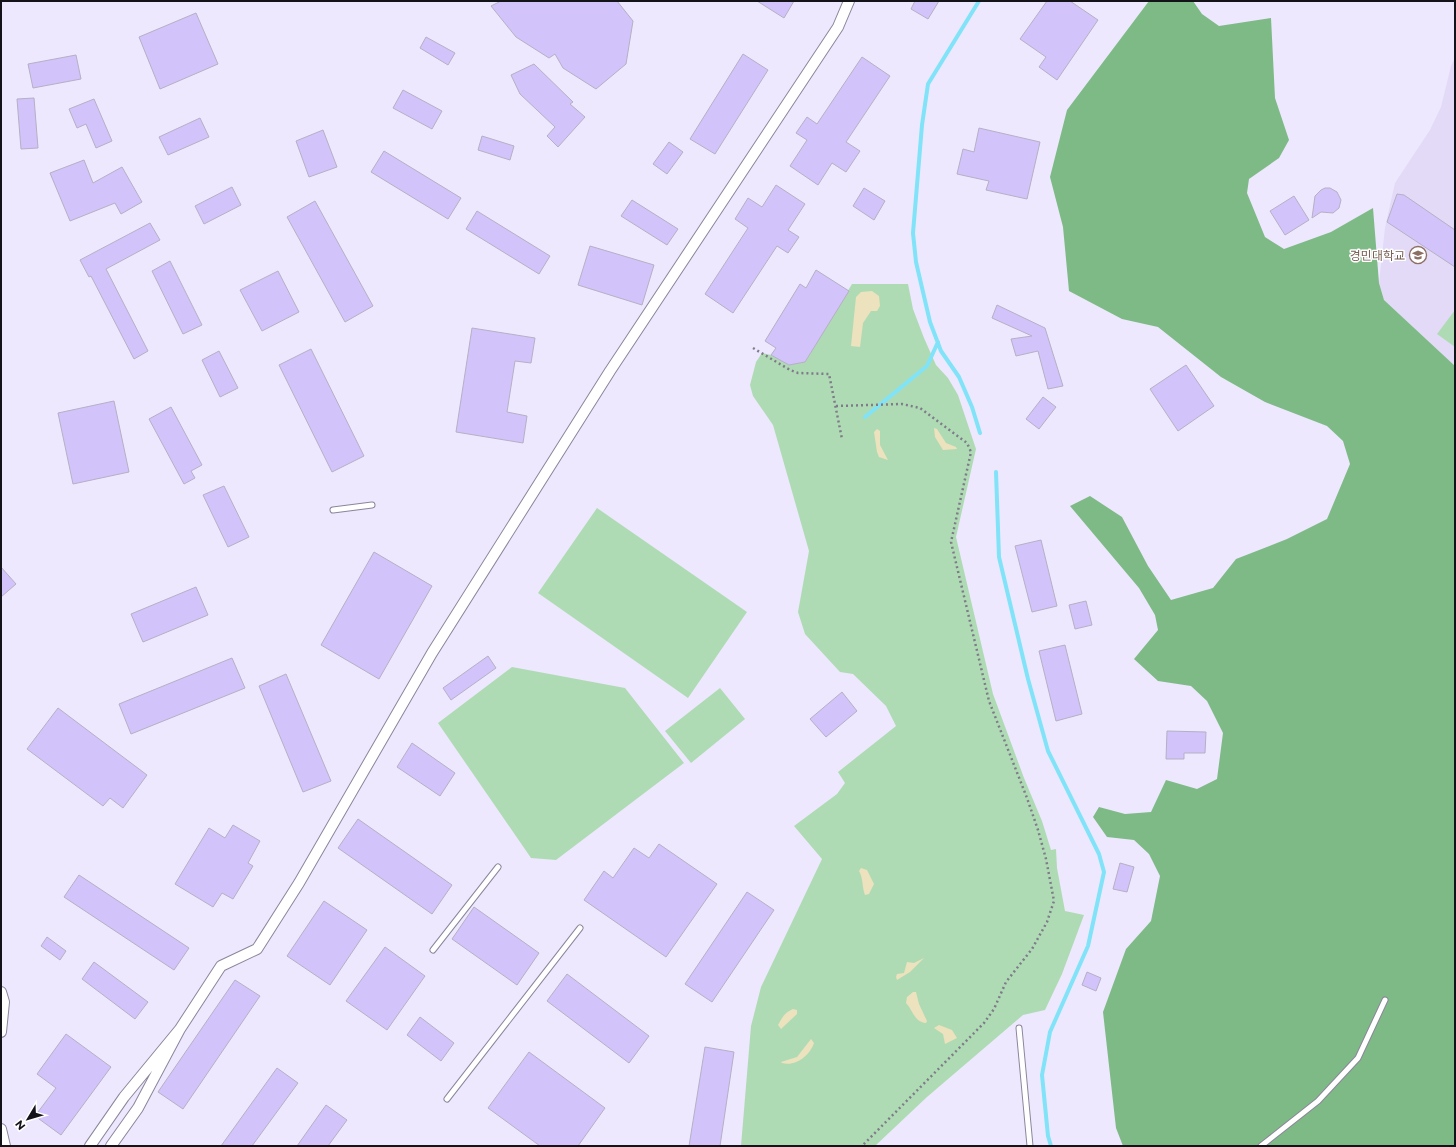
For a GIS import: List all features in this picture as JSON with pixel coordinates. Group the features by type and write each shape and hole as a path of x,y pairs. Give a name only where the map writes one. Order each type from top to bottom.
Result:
{"street":[{"path":"111,1146 138,1108 180,1029 221,966 257,949 299,883 432,653 610,371 838,27 848,1"},
{"path":"1,992 4,1002 1,1032"},
{"path":"90,1146 124,1097 180,1029"},
{"path":"1,1129 5,1146"}],"lane":[{"path":"334,510 372,505"},
{"path":"432,950 498,867"},
{"path":"447,1100 580,928"},
{"path":"1261,1146 1318,1101 1358,1058 1385,1000"},
{"path":"1019,1028 1030,1146"}],"path":[{"path":"753,348 790,370 798,373 829,374 842,439"},
{"path":"836,406 902,404 920,408 967,443 971,452 951,542 989,701 1038,830 1046,859 1054,901 1047,922 1032,950 1006,982 994,1010 984,1023 862,1146"}],"shaded area":[{"name":"경민대학교","path":"1455,58 1455,366 1384,300 1379,283 1385,228 1395,183 1430,130 1441,107 1451,66"}],"green space":[{"path":"1149,1 1193,1 1202,14 1219,26 1271,18 1275,98 1289,140 1279,158 1249,179 1247,193 1265,237 1284,249 1331,232 1373,208 1379,283 1384,300 1455,366 1455,1146 1123,1146 1116,1128 1103,1012 1126,949 1151,921 1160,876 1149,854 1134,840 1107,837 1093,817 1099,807 1125,814 1151,812 1166,780 1197,789 1217,779 1223,733 1207,701 1191,686 1158,681 1134,659 1158,630 1155,615 1139,588 1070,506 1090,496 1122,517 1148,566 1171,600 1213,588 1236,559 1287,539 1327,519 1350,464 1343,441 1327,426 1265,402 1221,377 1158,327 1122,319 1069,291 1063,227 1050,177 1067,110"},
{"path":"852,284 908,284 913,309 936,365 948,378 958,395 976,449 956,537 993,694 1024,778 1042,821 1051,850 1056,849 1057,868 1065,911 1084,915 1062,974 1045,1010 1023,1015 927,1097 875,1146 741,1146 751,1026 761,987 822,859 794,826 837,794 845,783 838,772 896,726 886,706 853,674 840,672 805,634 798,612 809,551 773,425 753,396 750,385 756,362 762,353 771,355 789,365 805,362"},
{"path":"1455,310 1455,347 1437,334"},
{"path":"597,508 747,612 688,698 538,593"},
{"path":"512,667 625,688 684,763 556,860 531,858 438,723"},
{"path":"720,688 745,719 691,763 665,731"}],"sand":[{"path":"872,291 879,296 880,306 877,311 871,311 863,323 860,347 851,346 856,297 861,292"},
{"path":"934,428 937,429 946,443 956,447 957,449 943,450 935,437"},
{"path":"877,429 880,431 880,445 888,460 879,457 877,452 874,432"},
{"path":"861,868 867,870 874,884 869,894 865,895 859,871"},
{"path":"924,958 910,972 897,980 897,974 904,973 907,962 914,963"},
{"path":"913,992 916,992 919,1004 927,1021 926,1023 916,1018 906,1003 907,997"},
{"path":"793,1009 797,1010 797,1014 781,1029 778,1025 781,1020 785,1014"},
{"path":"939,1025 952,1030 957,1038 945,1044 943,1034 934,1028"},
{"path":"811,1039 814,1043 806,1056 797,1062 787,1064 781,1062 797,1057"}],"building":[{"path":"501,1 617,1 633,21 626,64 596,89 563,68 555,54 549,58 516,37 491,6"},
{"path":"757,1 794,1 784,18"},
{"path":"915,1 939,1 928,19 911,9"},
{"path":"1047,1 1070,1 1098,20 1057,80 1039,67 1046,57 1020,39"},
{"path":"196,13 218,64 160,89 139,37"},
{"path":"426,37 455,53 448,65 420,48"},
{"path":"743,54 768,70 715,154 690,139"},
{"path":"76,55 81,79 33,88 28,64"},
{"path":"862,57 890,76 846,142 860,151 846,172 832,163 818,185 790,166 807,140 796,133 807,117 817,124"},
{"path":"534,64 573,102 570,104 585,117 558,147 547,136 555,127 520,94 511,75"},
{"path":"403,90 442,111 432,129 393,108"},
{"path":"34,98 38,148 21,149 17,99"},
{"path":"94,99 112,141 96,148 86,124 77,128 69,109"},
{"path":"200,118 209,137 168,155 159,137"},
{"path":"979,128 1040,142 1027,199 986,190 989,181 957,174 963,149 974,152"},
{"path":"323,130 337,167 309,177 296,141"},
{"path":"482,136 514,146 510,160 478,150"},
{"path":"669,142 683,152 667,174 653,164"},
{"path":"384,151 461,198 448,219 371,172"},
{"path":"84,160 93,183 122,167 142,202 121,214 115,203 70,221 50,173"},
{"path":"776,185 805,204 788,230 799,237 788,253 777,246 733,313 705,294 748,228 735,219 748,198 762,207"},
{"path":"232,187 241,205 204,224 195,206"},
{"path":"864,188 885,201 874,220 853,206"},
{"path":"1325,188 1330,188 1337,192 1341,200 1339,208 1333,213 1321,212 1312,218 1315,196"},
{"path":"1397,194 1404,195 1455,230 1455,267 1387,222"},
{"path":"1294,196 1309,220 1285,235 1270,211"},
{"path":"632,200 678,229 667,245 621,216"},
{"path":"315,201 373,306 345,322 287,217"},
{"path":"477,211 550,256 539,274 466,229"},
{"path":"150,223 160,240 106,269 148,351 134,359 91,276 89,277 80,260"},
{"path":"590,246 654,265 642,305 578,285"},
{"path":"170,261 202,325 183,334 152,271"},
{"path":"816,270 849,291 805,362 789,365 771,355 776,348 765,341 800,284 806,288"},
{"path":"278,271 299,312 262,331 240,290"},
{"path":"997,305 1045,328 1063,386 1048,389 1038,351 1016,356 1011,339 1032,336 992,318"},
{"path":"472,328 535,338 531,363 515,361 507,412 527,416 523,443 456,432"},
{"path":"311,349 364,456 332,472 279,365"},
{"path":"219,351 238,388 220,397 202,360"},
{"path":"1186,365 1214,406 1178,431 1150,389"},
{"path":"1043,397 1056,407 1039,429 1026,419"},
{"path":"114,401 129,472 73,484 58,413"},
{"path":"171,407 202,465 191,471 195,478 184,484 149,419"},
{"path":"224,486 249,537 228,547 203,495"},
{"path":"1041,540 1057,606 1032,612 1015,546"},
{"path":"374,552 432,586 379,679 321,645"},
{"path":"1,567 16,584 1,597"},
{"path":"196,587 208,615 143,642 131,614"},
{"path":"1086,601 1092,625 1075,629 1069,605"},
{"path":"1065,645 1082,714 1056,721 1039,651"},
{"path":"488,656 496,668 451,700 443,688"},
{"path":"232,658 245,688 131,734 119,704"},
{"path":"286,674 331,781 303,792 259,686"},
{"path":"842,692 857,711 826,737 810,719"},
{"path":"58,708 147,775 123,808 110,798 103,806 27,749"},
{"path":"1167,731 1206,732 1205,753 1184,753 1184,759 1166,759"},
{"path":"412,743 455,773 440,796 397,767"},
{"path":"358,819 452,885 432,914 338,848"},
{"path":"233,825 260,841 248,863 253,866 233,899 222,893 213,907 175,884 209,828 225,838"},
{"path":"659,844 717,884 666,957 584,900 604,871 613,878 634,848 649,858"},
{"path":"1120,863 1134,867 1127,892 1113,889"},
{"path":"79,875 189,948 174,970 64,897"},
{"path":"747,892 774,910 712,1002 685,984"},
{"path":"324,901 367,930 330,985 287,956"},
{"path":"474,907 539,953 517,985 452,939"},
{"path":"47,937 66,951 60,960 41,946"},
{"path":"385,947 425,976 387,1030 346,1001"},
{"path":"94,962 148,1002 135,1019 82,979"},
{"path":"1087,972 1101,978 1096,991 1082,985"},
{"path":"567,974 649,1036 629,1063 547,1001"},
{"path":"235,980 260,996 183,1109 158,1092"},
{"path":"420,1017 454,1043 441,1061 407,1035"},
{"path":"66,1034 111,1067 61,1135 35,1116 56,1088 37,1074"},
{"path":"705,1047 734,1052 720,1146 689,1146"},
{"path":"529,1052 605,1108 578,1146 540,1146 488,1108"},
{"path":"277,1068 298,1083 252,1146 221,1146"},
{"path":"326,1105 347,1120 328,1146 297,1146"}],"waterway":[{"path":"979,1 928,84 922,125 913,233 916,262 930,322 941,351 959,377 972,407 980,433"},
{"path":"865,417 927,366 938,342"},
{"path":"996,472 999,557 1028,679 1048,751 1099,854 1104,872 1088,946 1050,1032 1042,1075 1048,1136 1051,1146"}],"place":[{"name":"경민대학교","path":"1418,255"}]}
